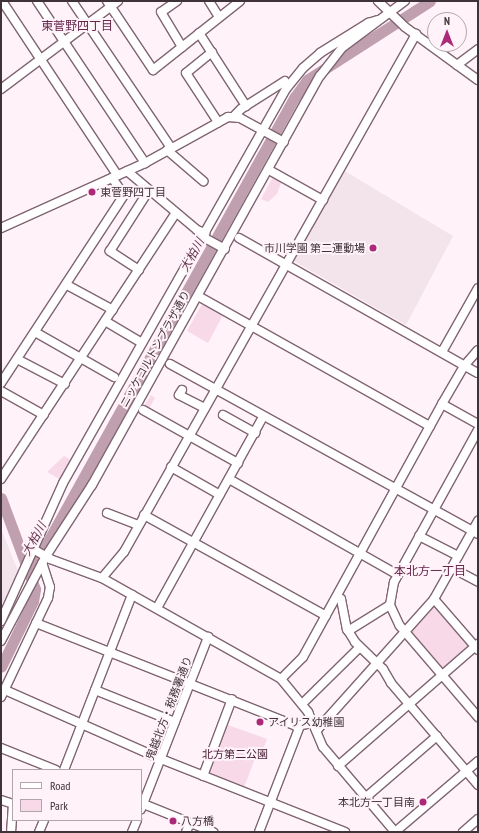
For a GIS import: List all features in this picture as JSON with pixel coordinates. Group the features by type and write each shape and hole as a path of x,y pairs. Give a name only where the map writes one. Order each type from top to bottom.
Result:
{"street":[{"path":"1,383 67,285 124,195 115,177 2,1"},
{"path":"37,1 145,163"},
{"path":"72,1 169,149 203,181"},
{"path":"1,89 87,24 109,4 118,1"},
{"path":"177,1 161,12 182,47"},
{"path":"209,1 219,17"},
{"path":"109,4 153,70 240,1"},
{"path":"378,1 391,15 478,80"},
{"name":"ニッケコルトンプラザ通り","path":"1,621 62,484 265,131 286,90 303,68 329,47 368,23 391,15 405,1"},
{"name":"ニッケコルトンプラザ通り","path":"1,641 22,598 43,561 92,485 269,170 282,141 309,96 334,56 379,19"},
{"path":"199,33 246,106"},
{"path":"102,578 124,552 416,34"},
{"path":"457,65 478,49"},
{"path":"212,52 186,73 218,122"},
{"path":"1,228 145,163 218,122 234,116 246,106 285,81"},
{"path":"234,116 282,141"},
{"path":"269,170 323,200"},
{"path":"127,171 176,213 224,249"},
{"path":"139,270 110,251 149,190"},
{"path":"1,479 65,384 176,213"},
{"path":"239,238 478,373"},
{"path":"67,285 113,310"},
{"path":"442,352 474,300 478,288"},
{"path":"198,296 430,426"},
{"path":"105,321 142,343"},
{"path":"35,332 82,357 114,377"},
{"path":"281,679 303,657 361,554 442,404 464,366 478,350"},
{"path":"17,359 65,384"},
{"path":"170,364 263,417 475,532"},
{"path":"182,390 179,394 205,408"},
{"path":"1,391 44,415"},
{"path":"442,404 478,424"},
{"path":"143,410 238,463"},
{"path":"223,415 255,433"},
{"path":"157,608 263,417"},
{"path":"478,430 398,575 391,592 390,605 394,618 478,717"},
{"path":"171,467 220,495"},
{"path":"229,479 398,575"},
{"path":"106,513 139,525"},
{"path":"144,515 326,616"},
{"path":"315,727 434,599 458,556 475,532 478,521"},
{"path":"420,536 458,556"},
{"path":"32,552 43,561 102,578 281,679 302,704 315,727 323,747 395,832 478,761"},
{"path":"43,561 50,587 48,598 3,694 82,725 203,776 345,832"},
{"path":"452,568 478,582"},
{"path":"64,769 132,595"},
{"path":"337,597 341,600 342,617 348,631 478,785"},
{"path":"338,766 477,647 434,599"},
{"path":"348,631 390,605"},
{"path":"36,623 300,726 315,727"},
{"name":"鬼越北方・税務署通り","path":"142,805 208,637"},
{"path":"302,704 360,647"},
{"path":"95,690 175,722"},
{"path":"203,776 232,700"},
{"path":"259,832 300,726"},
{"path":"365,798 437,736"},
{"path":"1,748 54,769"},
{"path":"1,800 12,804"},
{"path":"142,805 213,832"},
{"path":"11,832 12,818"},
{"path":"464,832 478,819"},
{"path":"39,832 44,821"},
{"path":"132,832 137,821"},
{"path":"186,832 190,823"}],"shaded area":[{"name":"市川学園 第二運動場","path":"343,170 453,236 406,325 292,260"},
{"path":"1,529 18,571 1,606"}],"green space":[{"path":"274,175 282,180 277,194 268,202 261,199"},
{"path":"202,304 223,315 208,343 187,331"},
{"path":"151,395 155,398 148,410 143,408"},
{"path":"64,456 71,460 61,480 47,472"},
{"path":"433,606 437,606 473,647 444,672 411,634 411,629"},
{"name":"北方第二公園","path":"225,724 267,739 263,749 259,748 243,790 205,775"}],"waterway":[{"name":"大柏川","path":"31,572 294,98 307,80 430,1"},
{"path":"1,498 35,589 33,601 1,667"}],"place":[{"name":"東菅野四丁目","path":"92,192"},
{"name":"市川学園 第二運動場","path":"373,248"},
{"name":"アイリス幼稚園","path":"260,722"},
{"name":"本北方一丁目南","path":"423,802"},
{"name":"八方橋","path":"173,821"}],"district":[{"name":"東菅野四丁目","path":"77,26"},
{"name":"本北方一丁目","path":"430,571"}]}
